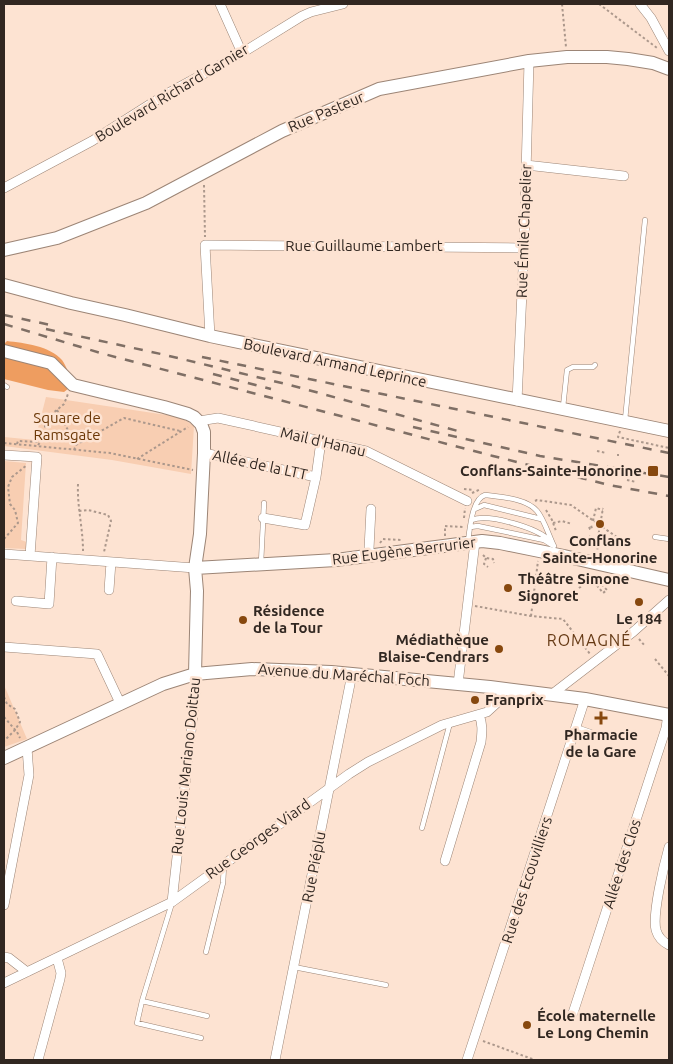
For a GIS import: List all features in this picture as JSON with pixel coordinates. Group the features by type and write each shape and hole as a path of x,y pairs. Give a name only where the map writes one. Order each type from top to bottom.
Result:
{"street":[{"path":"220,4 242,52"},
{"name":"Boulevard Richard Garnier","path":"4,188 92,141 163,96 242,52 310,8 343,4"},
{"path":"640,4 651,18 669,51"},
{"name":"Rue Pasteur","path":"4,250 57,238 146,203 282,131 379,89 529,61 566,57 607,56 669,67"},
{"name":"Rue Émile Chapelier","path":"517,401 524,248 529,61"},
{"path":"526,165 624,176"},
{"path":"205,245 210,336"},
{"name":"Rue Guillaume Lambert","path":"205,245 524,248"},
{"name":"Boulevard Armand Leprince","path":"4,285 210,336 563,409 621,426 669,431"},
{"path":"4,351 51,363 73,385 164,407 188,414 199,421"},
{"name":"Mail d'Hanau","path":"199,421 218,418 366,451 467,501"},
{"name":"Rue Louis Mariano Doittau","path":"172,902 196,687 197,591 195,568 200,534 204,453 204,432 199,421"},
{"path":"263,518 305,526 321,442"},
{"name":"Allée de la LTT","path":"204,453 316,476"},
{"path":"4,455 37,457 30,556"},
{"path":"369,549 371,509"},
{"path":"458,684 468,605 471,542"},
{"name":"Rue Eugène Berrurier","path":"195,568 336,560 471,542 500,543 669,580"},
{"path":"4,554 195,568"},
{"path":"16,601 49,604 52,557"},
{"path":"106,561 109,590"},
{"path":"551,695 633,632 669,600"},
{"path":"4,647 97,654 121,704"},
{"name":"Avenue du Maréchal Foch","path":"4,758 163,684 195,674 267,669 352,674 503,689 668,714"},
{"name":"Rue Piéplu","path":"275,1060 352,674"},
{"name":"Rue Georges Viard","path":"4,983 172,902 331,786 368,762 450,722 487,712 495,706 503,689"},
{"name":"Rue des Ecouvilliers","path":"467,1060 585,700"},
{"name":"Allée des Clos","path":"573,1013 666,728 668,714"},
{"path":"445,861 481,742 482,721 479,715"},
{"path":"4,905 29,775 25,749"},
{"path":"669,848 664,865 656,924 658,936 669,944"},
{"path":"4,957 9,958 27,972"},
{"path":"38,1060 60,979 56,958"}],"lane":[{"path":"621,426 646,220"},
{"path":"563,409 567,370 573,367 593,367 595,365"},
{"path":"471,542 470,527 474,509 478,500 482,495 485,495 527,504 537,512 554,546"},
{"path":"261,565 264,503"},
{"path":"474,509 484,505 541,519"},
{"path":"472,520 485,518 532,528 546,536 564,556"},
{"path":"470,527 478,526 538,538 554,546"},
{"path":"655,537 669,539"},
{"path":"422,828 450,722"},
{"path":"576,728 602,736"},
{"path":"206,952 223,883 224,865"},
{"path":"172,902 137,1022 201,1038"},
{"path":"294,967 386,984"},
{"path":"142,1001 207,1016"}],"path":[{"path":"562,4 566,57"},
{"path":"600,4 659,50"},
{"path":"204,191 205,245"},
{"path":"4,539 18,523 15,510 9,500 8,487 12,478 37,457 39,442 45,436 45,420 64,404 73,385"},
{"path":"57,410 76,445"},
{"path":"74,450 76,445 124,418 180,431"},
{"path":"137,459 199,421"},
{"path":"621,426 618,437 669,448"},
{"path":"635,440 636,436"},
{"path":"17,444 18,441 39,442"},
{"path":"4,443 110,454 203,472"},
{"path":"597,451 606,453"},
{"path":"627,480 636,482"},
{"path":"78,484 77,501 83,537 83,560"},
{"path":"535,501 571,506 621,540 622,544 612,547 597,544 589,536"},
{"path":"591,526 593,528 591,529 589,527 594,521 596,508 603,509 596,556"},
{"path":"79,511 88,510 108,515 111,521 106,561"},
{"path":"553,523 562,521 572,524"},
{"path":"488,567 484,564 486,558 493,559 494,563"},
{"path":"531,616 537,567"},
{"path":"579,588 591,578 603,593 606,591 600,579 600,570"},
{"path":"468,605 563,620 596,661"},
{"path":"656,659 669,676"},
{"path":"4,690 4,697 8,704 15,709 20,722 4,741"},
{"path":"4,717 15,730 25,749"},
{"path":"474,1038 535,1060"}],"green space":[{"name":"Square de Ramsgate","path":"46,397 180,417 194,426 191,474 112,460 4,446 4,437 35,440"},
{"path":"4,461 26,463 21,540 27,542 26,549 4,548"},
{"path":"4,685 27,739 4,747"}],"shaded area":[{"path":"7,341 44,348 57,355 62,360 73,385 64,392 4,379 4,344"}],"railway":[{"path":"4,315 55,326"},
{"path":"4,324 104,354 493,456 609,485 669,496"},
{"path":"46,329 290,385 465,433"},
{"path":"202,357 669,453"},
{"path":"213,374 271,389"},
{"path":"413,427 540,456 669,477"}],"place":[{"name":"Conflans-Sainte-Honorine","path":"653,471"},
{"name":"Conflans Sainte-Honorine","path":"600,524"},
{"name":"Théâtre Simone Signoret","path":"508,588"},
{"name":"Le 184","path":"639,602"},
{"name":"Résidence de la Tour","path":"243,620"},
{"name":"Médiathèque Blaise-Cendrars","path":"499,649"},
{"name":"Franprix","path":"475,700"},
{"name":"Pharmacie de la Gare","path":"601,718"},
{"name":"École maternelle Le Long Chemin","path":"527,1025"}],"district":[{"name":"ROMAGNÉ","path":"589,640"}]}
